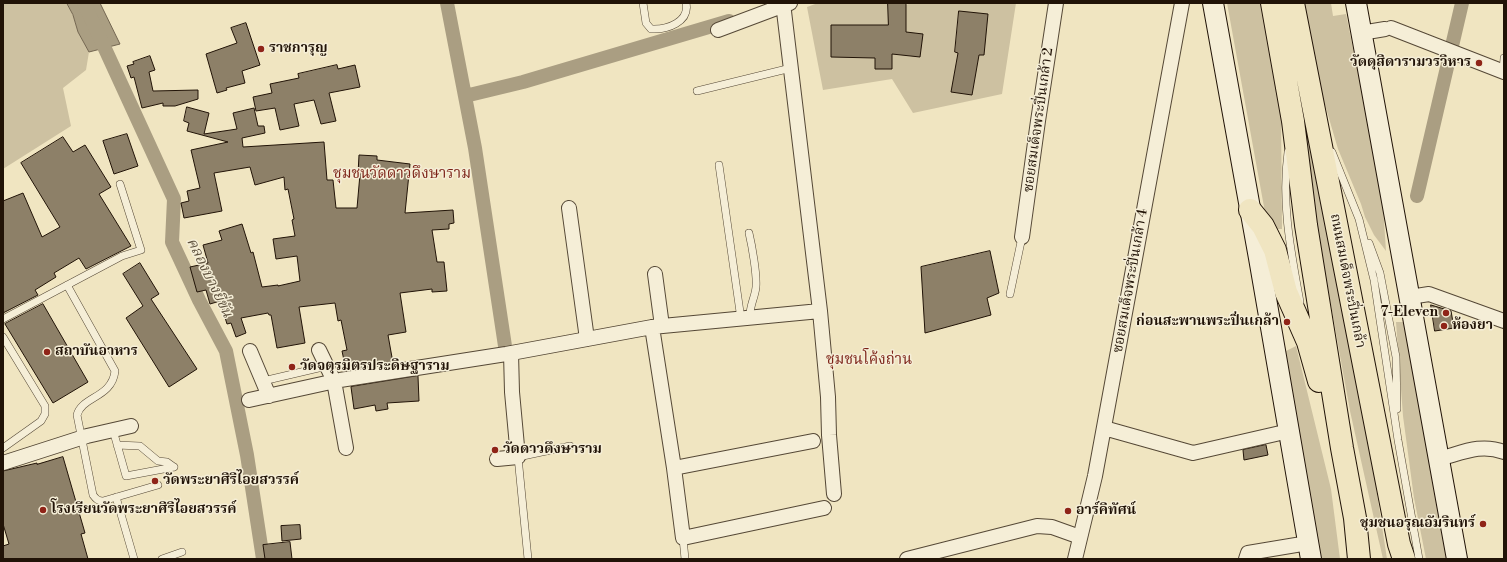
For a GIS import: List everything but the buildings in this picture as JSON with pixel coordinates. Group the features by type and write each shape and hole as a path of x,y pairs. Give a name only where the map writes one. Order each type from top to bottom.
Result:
{"main road":[{"path":"1213,3 1309,551"},
{"path":"1272,3 1293,121 1306,225 1342,448 1355,518 1359,559"},
{"name":"ถนนสมเด็จพระปิ่นเกล้า","path":"1293,3 1401,554"},
{"path":"1356,3 1457,559"},
{"path":"1250,210 1270,237 1286,292 1308,342 1342,448"},
{"path":"1355,518 1368,559"}],"street":[{"name":"ซอยสมเด็จพระปิ่นเกล้า 2","path":"1022,237 1056,3"},
{"name":"ซอยสมเด็จพระปิ่นเกล้า 4","path":"1075,559 1095,476 1182,3"},
{"path":"718,30 785,4 791,68 820,311 828,397 829,435 834,494"},
{"path":"1361,33 1388,29 1504,72"},
{"path":"569,208 587,339"},
{"path":"655,274 657,327 683,538 824,508"},
{"path":"1410,298 1429,294 1504,320"},
{"path":"249,400 334,381 511,353 657,327 820,311"},
{"path":"250,350 269,396"},
{"path":"319,350 334,381 346,448"},
{"path":"497,459 518,457 512,392 511,353"},
{"path":"3,463 81,438 130,426"},
{"path":"1104,428 1193,453 1289,431"},
{"path":"674,468 813,441"},
{"path":"1439,459 1478,448 1494,448 1504,452"},
{"path":"907,559 1037,526 1052,527 1080,536"},
{"path":"1246,559 1248,553 1309,551"}],"lane":[{"path":"643,3 646,23 651,29 661,30 679,22 685,16 688,10 686,3"},
{"path":"1504,58 1504,72"},
{"path":"697,92 791,68"},
{"path":"1313,108 1380,273 1396,357 1398,440 1420,559"},
{"path":"1293,121 1285,174 1288,240 1308,342"},
{"path":"719,165 746,318"},
{"path":"3,319 122,256 141,250 120,184"},
{"path":"746,318 755,295 756,284 749,233"},
{"path":"1010,294 1022,237"},
{"path":"67,285 115,371 113,382 109,388 79,409 77,418 95,498 103,501 158,485"},
{"path":"3,337 45,406 45,414 40,421 3,448"},
{"path":"263,381 327,366"},
{"path":"113,430 117,445 126,476 174,467 167,462 158,461 140,446 117,445"},
{"path":"528,559 518,457 570,446"},
{"path":"116,497 134,559"},
{"path":"683,538 685,559"},
{"path":"162,559 182,552"}],"shaded area":[{"path":"3,3 67,3 73,15 78,32 89,52 86,70 63,88 71,126 3,169"},
{"path":"67,3 100,3 120,44 89,52 78,32 73,15"},
{"path":"818,3 890,3 892,9 912,3 1016,3 1002,94 913,113 892,79 823,90 807,7"},
{"path":"1227,3 1261,3 1281,113 1282,229 1268,229"},
{"path":"1301,3 1331,3 1333,16 1346,14 1382,191 1386,251 1374,235 1365,217 1338,149 1315,71"},
{"path":"1310,139 1372,461 1387,559 1383,559 1350,411 1302,145"},
{"path":"1396,322 1406,322 1451,559 1426,559 1414,498 1403,416"},
{"path":"1296,346 1331,489 1340,559 1318,559 1301,467 1286,351"}],"waterway":[{"name":"คลองบางยี่ขัน","path":"84,3 174,199 172,242 199,300 226,351 247,455 263,559"},
{"path":"447,3 475,148 505,346"},
{"path":"1417,196 1462,3"},
{"path":"465,96 523,82 729,21"}],"place":[{"name":"ราชการุญ","path":"261,49"},
{"name":"วัดดุสิดารามวรวิหาร","path":"1479,63"},
{"name":"7-Eleven","path":"1446,313"},
{"name":"ก่อนสะพานพระปิ่นเกล้า","path":"1287,322"},
{"name":"ห้องยา","path":"1444,326"},
{"name":"สถาบันอาหาร","path":"47,352"},
{"name":"วัดจตุรมิตรประดิษฐาราม","path":"292,367"},
{"name":"วัดดาวดึงษาราม","path":"495,450"},
{"name":"วัดพระยาศิริไอยสวรรค์","path":"155,481"},
{"name":"โรงเรียนวัดพระยาศิริไอยสวรรค์","path":"43,510"},
{"name":"อาร์คิทัศน์","path":"1068,511"},
{"name":"ชุมชนอรุณอัมรินทร์","path":"1483,524"}],"district":[{"name":"ชุมชนวัดดาวดึงษาราม","path":"402,174"},
{"name":"ชุมชนโค้งถ่าน","path":"869,360"}]}
